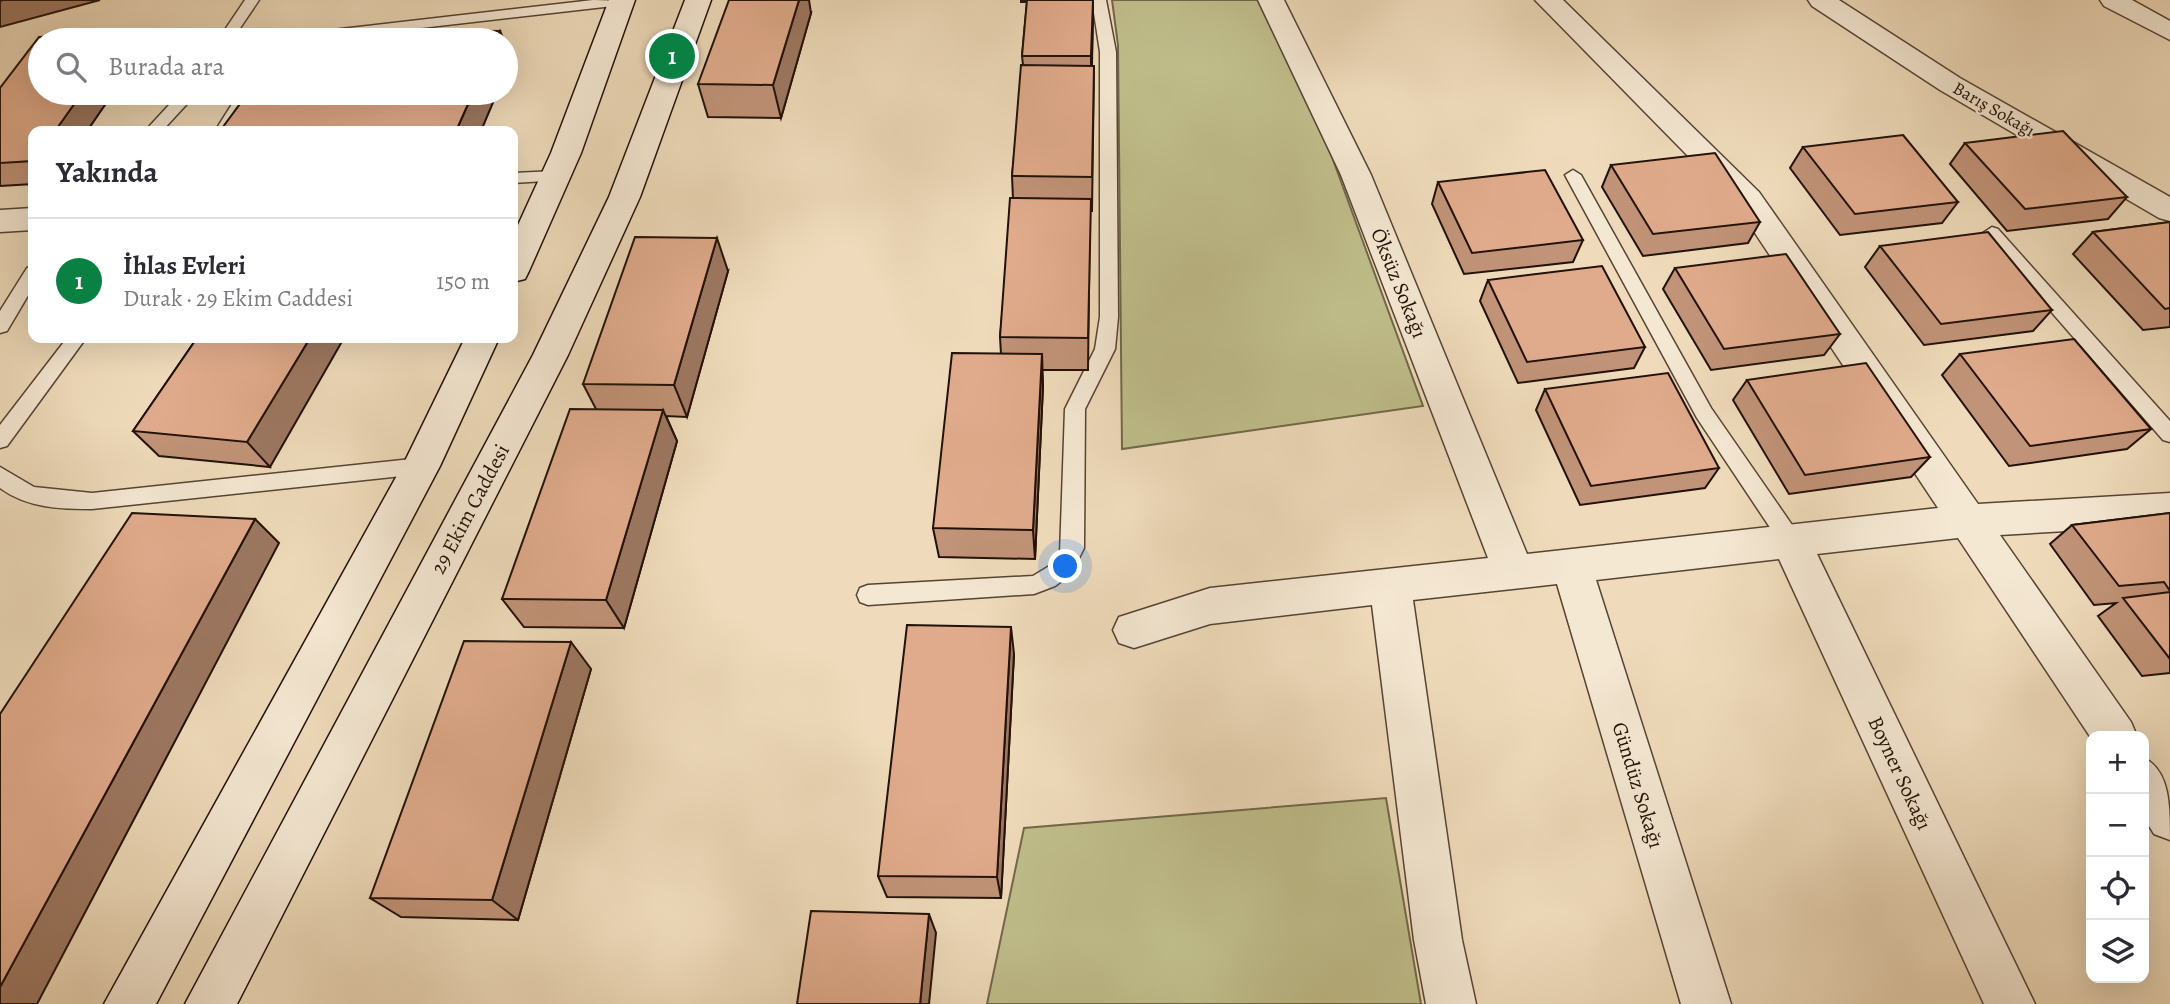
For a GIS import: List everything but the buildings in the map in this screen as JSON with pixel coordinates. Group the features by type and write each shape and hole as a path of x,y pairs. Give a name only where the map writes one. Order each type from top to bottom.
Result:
{"street":[{"path":"518,260 556,176 622,0"},
{"path":"660,102 678,0"},
{"name":"29 Ekim Caddesi","path":"210,1004 520,415 597,260 698,0"},
{"name":"Öksüz Sokağı","path":"1271,0 1356,175 1514,572"},
{"path":"1548,0 1671,119 1748,199 2112,731"},
{"name":"Barış Sokağı","path":"1821,0 1950,85 2170,211"},
{"path":"2113,0 2170,32"},
{"path":"0,221 28,219"},
{"path":"129,1004 421,467 480,343"},
{"path":"1134,630 1210,606 1968,521 2170,509"},
{"name":"Boyner Sokağı","path":"1791,541 2010,1004"},
{"name":"Gündüz Sokağı","path":"1571,565 1706,1004"},
{"path":"1390,585 1438,940 1451,1004"},
{"path":"2149,786 2170,818"}],"lane":[{"path":"233,28 253,0"},
{"path":"383,28 622,0"},
{"path":"868,595 1034,584 1050,579 1070,559 1075,409 1105,349 1109,317 1108,52 1099,0"},
{"path":"158,126 178,105"},
{"path":"226,126 239,105"},
{"path":"1573,174 1704,413 1791,541"},
{"path":"518,178 556,176"},
{"path":"1992,233 2170,434"},
{"path":"0,326 28,280"},
{"path":"0,440 74,343"},
{"path":"0,475 20,490 40,498 92,501 421,467"}],"shaded area":[{"path":"1112,0 1267,0 1328,146 1423,406 1122,449 1118,45"},
{"path":"1386,798 1421,1004 987,1004 1024,828"}],"place":[{"name":"İhlas Evleri","path":"672,56"}]}
